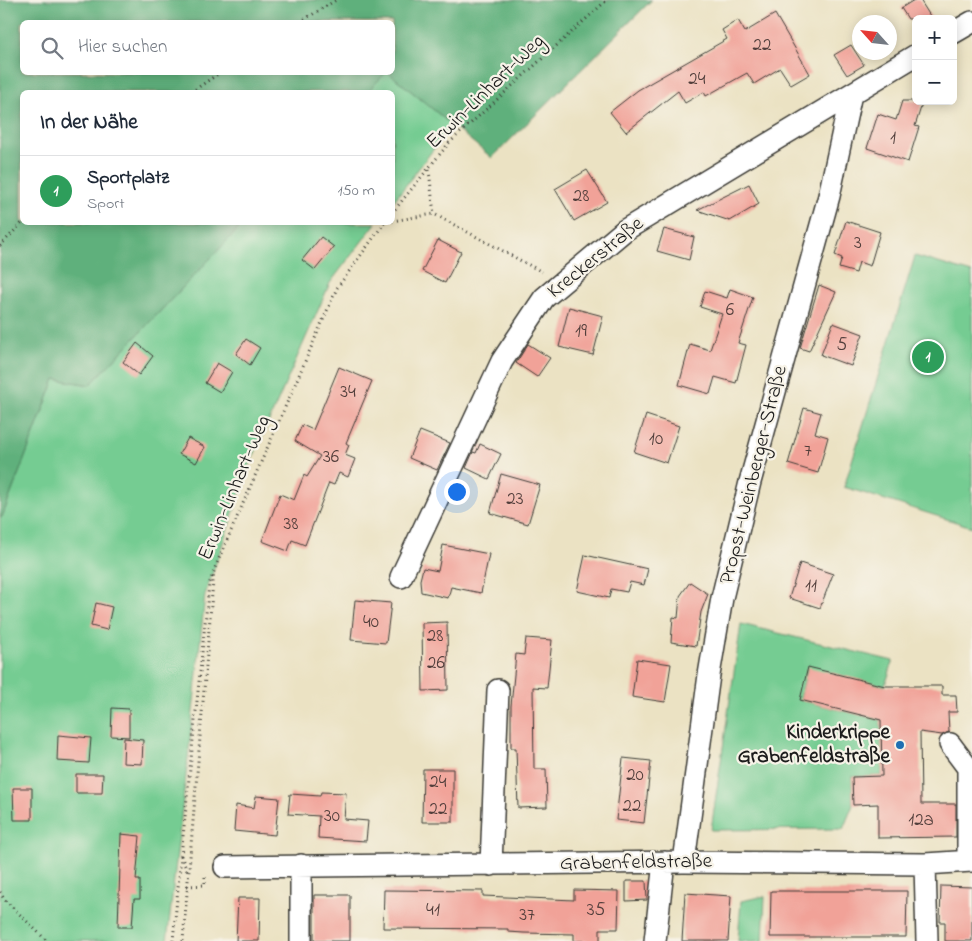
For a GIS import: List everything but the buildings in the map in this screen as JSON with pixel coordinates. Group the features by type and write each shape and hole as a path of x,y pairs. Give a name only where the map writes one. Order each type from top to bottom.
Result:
{"street":[{"path":"957,31 972,22"},
{"name":"Kreckerstraße","path":"401,577 502,361 544,298 625,230 912,57"},
{"name":"Propst-Weinberger-Straße","path":"655,941 674,862 722,598 750,482 829,196 851,94"},
{"path":"492,865 498,690"},
{"path":"950,744 968,768 970,861"},
{"name":"Grabenfeldstraße","path":"225,867 674,862 925,864 970,861"},
{"path":"925,864 927,941"},
{"path":"301,865 301,941"}],"path":[{"path":"303,20 336,0"},
{"name":"Erwin-Linhart-Weg","path":"395,209 449,143 607,0"},
{"path":"194,90 216,75"},
{"path":"428,169 434,214"},
{"path":"395,220 434,214 562,283"},
{"path":"0,246 20,225"},
{"name":"Erwin-Linhart-Weg","path":"183,941 214,570 337,288 384,225"},
{"path":"173,941 209,585 214,570"},
{"path":"181,856 188,874"},
{"path":"187,886 205,885"},
{"path":"0,892 4,899 47,941"}],"green space":[{"path":"0,0 652,0 492,158 391,75 395,75 395,20 20,20 20,75 384,75 369,90 20,90 20,225 242,225 90,385 55,379 2,517 0,517"},
{"path":"384,75 391,75 452,125 395,199 395,90 369,90"},
{"path":"242,225 374,225 330,283 250,464 205,595 167,941 0,941 0,517 2,517 55,379 90,385"},
{"path":"915,256 972,273 972,527 844,487"},
{"path":"741,624 893,661 885,686 807,668 800,700 881,720 882,776 852,777 853,805 843,829 711,830"},
{"path":"765,896 763,941 738,941 741,901"}],"place":[{"name":"Sportplatz","path":"928,357"},
{"name":"Kinderkrippe Grabenfeldstraße","path":"900,745"}]}
